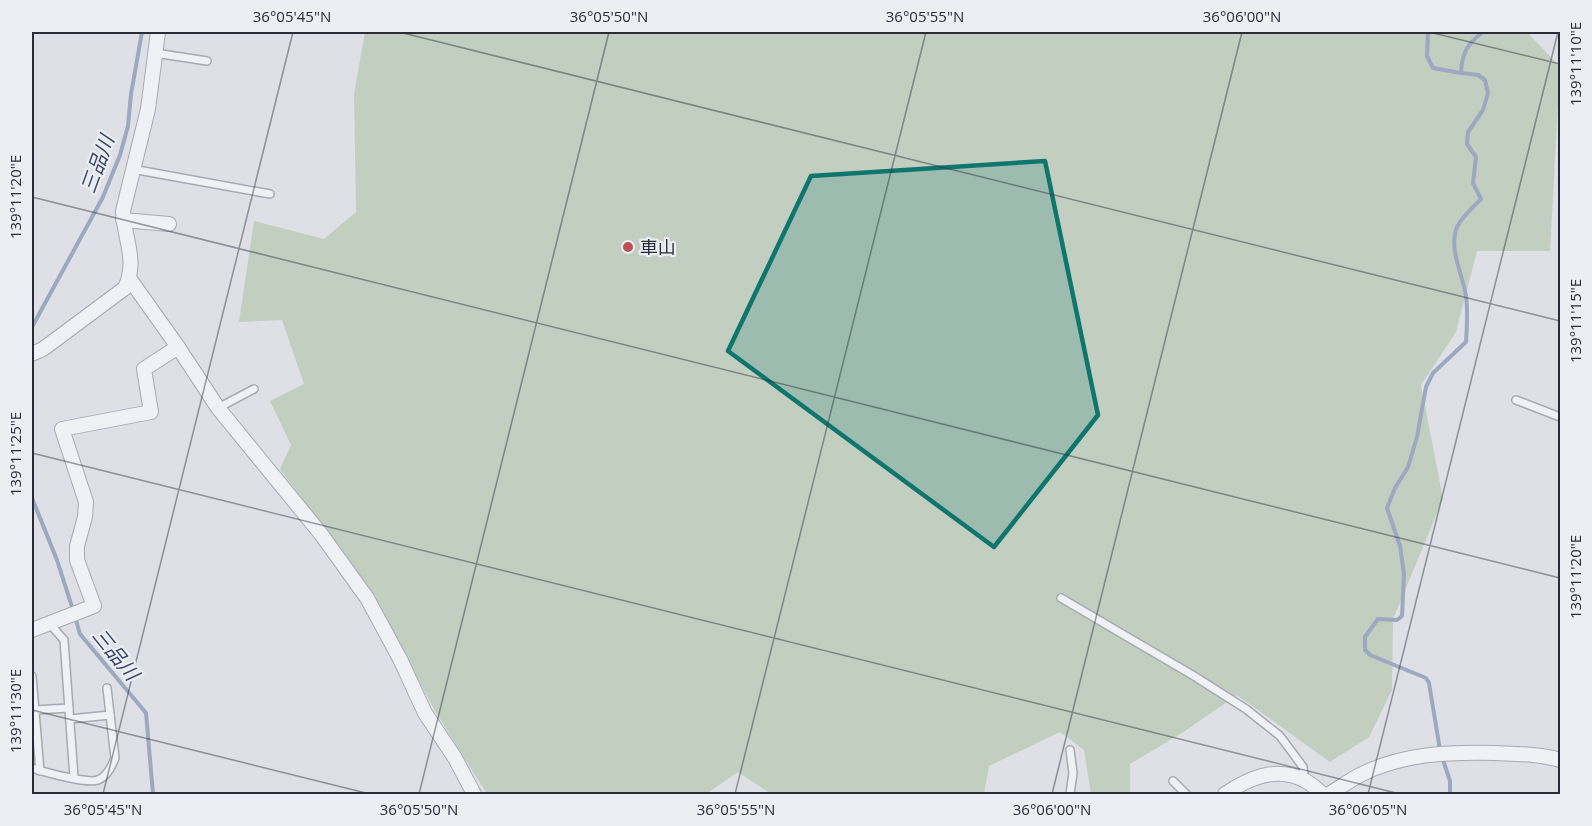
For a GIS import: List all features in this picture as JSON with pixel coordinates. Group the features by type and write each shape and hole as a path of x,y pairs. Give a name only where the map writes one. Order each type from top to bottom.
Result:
{"street":[{"path":"32,354 43,349 125,288 129,278 132,262 123,210 148,109 158,32"},
{"path":"123,220 169,224"},
{"path":"129,278 218,408 321,534 367,597 425,713 455,758 474,795"},
{"path":"32,630 94,606 76,560 86,502 62,429 151,412 144,369 178,347"},
{"path":"1329,795 1361,775 1400,760 1427,754 1514,754 1548,756 1560,760"},
{"path":"1225,795 1244,781 1264,775 1285,774 1305,781 1323,795"}],"lane":[{"path":"155,53 207,61"},
{"path":"132,169 270,194"},
{"path":"218,408 254,389"},
{"path":"1516,400 1560,417"},
{"path":"1061,598 1246,709 1280,736 1303,767 1305,781"},
{"path":"49,623 64,640 74,778"},
{"path":"32,676 40,771"},
{"path":"32,768 90,782 100,780 111,768 115,758 107,688"},
{"path":"35,710 69,708"},
{"path":"70,719 110,715"},
{"path":"1070,750 1073,773 1070,795"},
{"path":"1173,781 1186,795"}],"highlighted area":[{"path":"1045,161 1098,415 994,547 728,351 811,176"}],"green space":[{"path":"365,32 1527,32 1560,67 1550,251 1477,251 1456,332 1421,385 1443,499 1393,619 1392,690 1369,737 1330,762 1237,695 1185,731 1130,764 1130,794 1091,794 1084,750 1060,732 989,766 984,794 771,794 738,772 706,794 487,794 435,711 374,597 280,469 291,445 270,401 304,384 282,320 239,322 254,221 324,239 356,212 354,94"}],"waterway":[{"name":"三品川","path":"32,327 103,197 120,155 128,126 142,32"},
{"path":"1428,32 1427,56 1433,68 1461,73"},
{"path":"1440,750 1429,683 1426,678 1370,655 1365,650 1365,637 1378,619 1397,620 1402,616 1404,574 1400,546 1387,508 1395,488 1408,467 1417,437 1426,387 1433,373 1466,342 1467,302 1454,244 1457,227 1481,199 1473,183 1476,157 1467,144 1468,132 1483,110 1488,93 1485,80 1478,75 1461,73 1466,50 1483,32"},
{"name":"三品川","path":"32,498 57,560 73,610"},
{"name":"三品川","path":"75,617 80,634 146,713 153,794"},
{"path":"1442,757 1450,781 1450,794"}],"place":[{"name":"車山","path":"628,247"}]}
